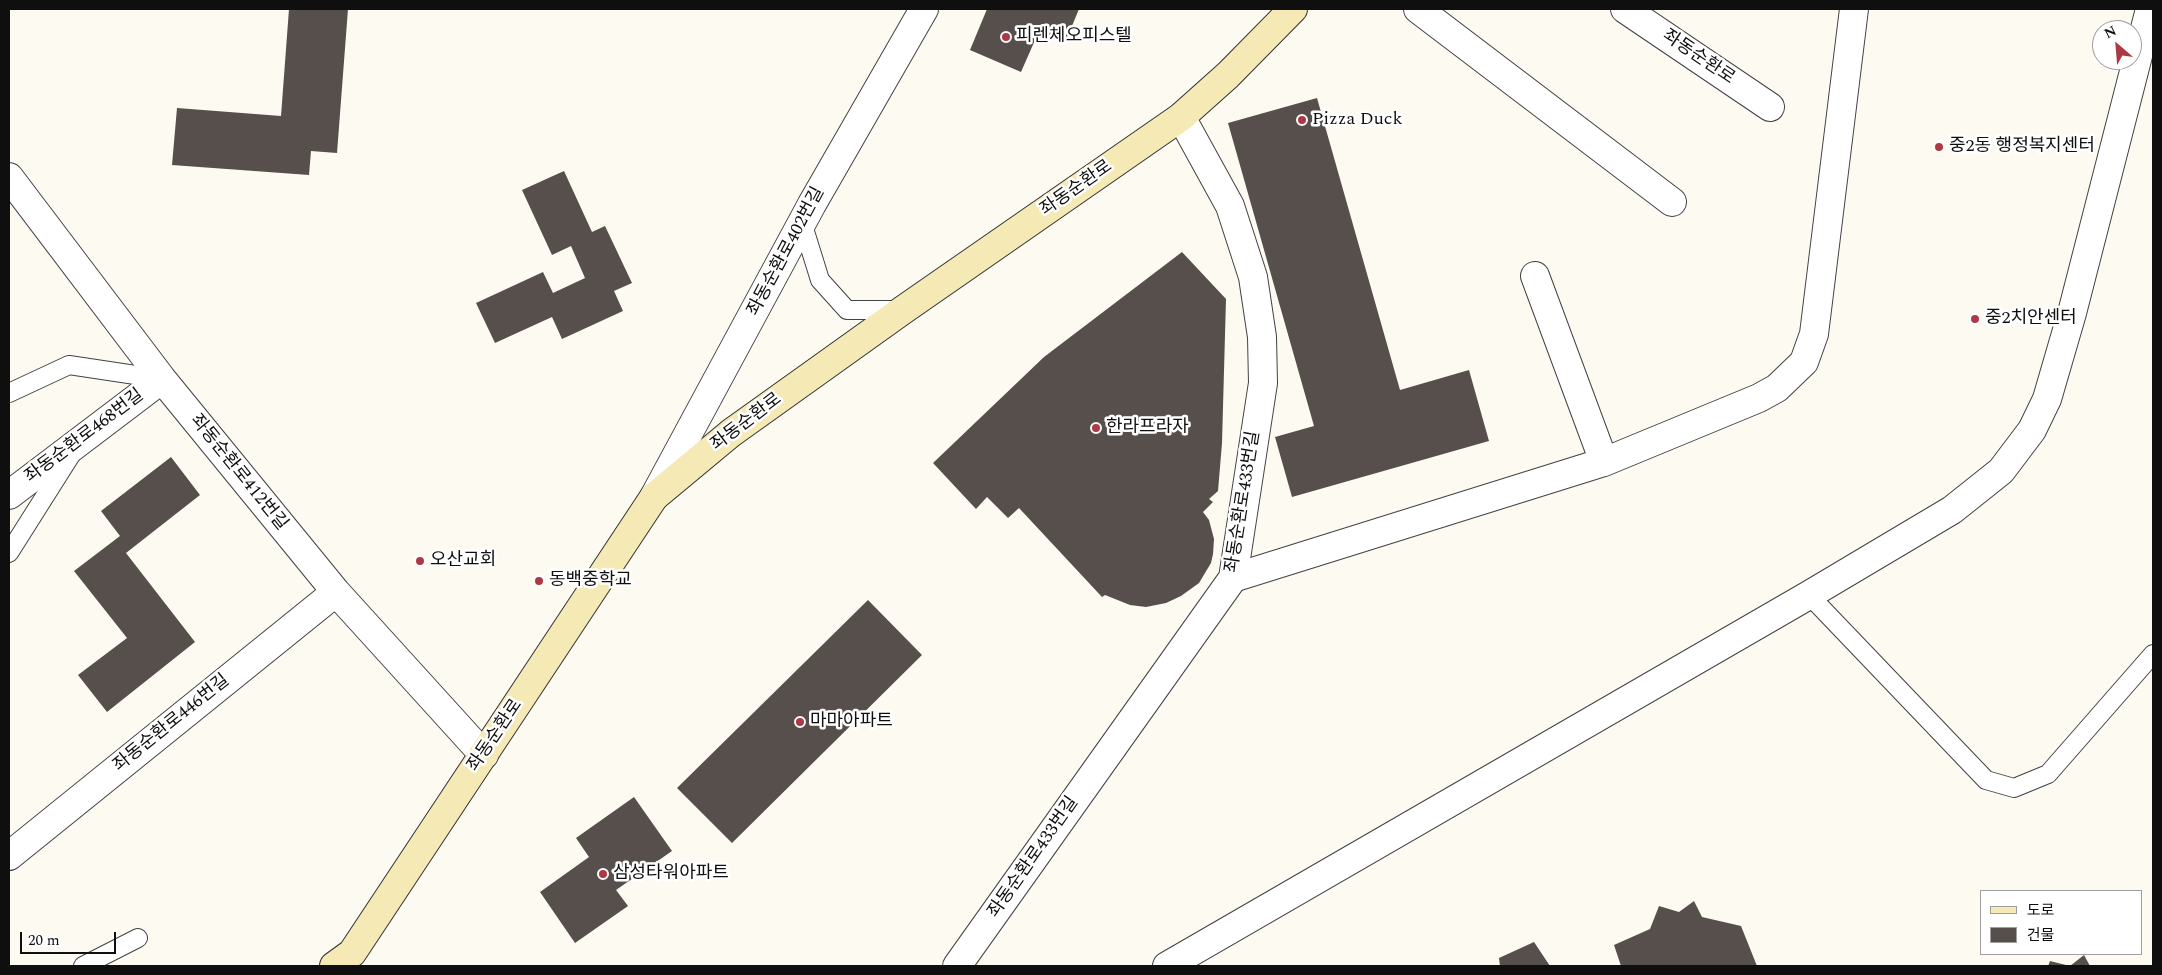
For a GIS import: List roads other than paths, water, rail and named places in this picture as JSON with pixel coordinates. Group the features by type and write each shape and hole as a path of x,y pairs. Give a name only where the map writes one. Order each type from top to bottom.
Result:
{"main road":[{"name":"좌동순환로","path":"334,966 352,952 654,497 731,432 1181,117 1228,75 1293,9"}],"street":[{"name":"좌동순환로402번길","path":"654,497 802,222 924,9"},
{"path":"1418,9 1672,202"},
{"name":"좌동순환로","path":"1625,9 1770,108"},
{"path":"1233,578 1604,462 1759,398 1778,388 1804,362 1814,334 1854,9"},
{"path":"1167,966 1809,595 1952,510 2001,471 2032,430 2047,399 2072,313 2150,9"},
{"name":"좌동순환로433번길","path":"956,966 1233,578 1263,383 1262,337 1253,277 1230,206 1181,117"},
{"name":"좌동순환로412번길","path":"9,178 162,379 336,592 484,755"},
{"path":"1535,276 1604,462"},
{"name":"좌동순환로468번길","path":"9,495 162,379"},
{"name":"좌동순환로446번길","path":"9,856 336,592"}],"lane":[{"path":"802,222 820,280 847,310 903,310"},
{"path":"9,394 70,365 162,379"},
{"path":"9,554 80,442"},
{"path":"1809,595 1986,780 2014,788 2048,774 2153,654"},
{"path":"83,966 138,938"}],"place":[{"name":"피렌체오피스텔","path":"1006,37"},
{"name":"Pizza Duck","path":"1302,120"},
{"name":"중2동 행정복지센터","path":"1939,147"},
{"name":"중2치안센터","path":"1975,319"},
{"name":"한라프라자","path":"1096,428"},
{"name":"오산교회","path":"420,561"},
{"name":"동백중학교","path":"539,581"},
{"name":"마마아파트","path":"800,722"},
{"name":"삼성타워아파트","path":"603,874"}]}
